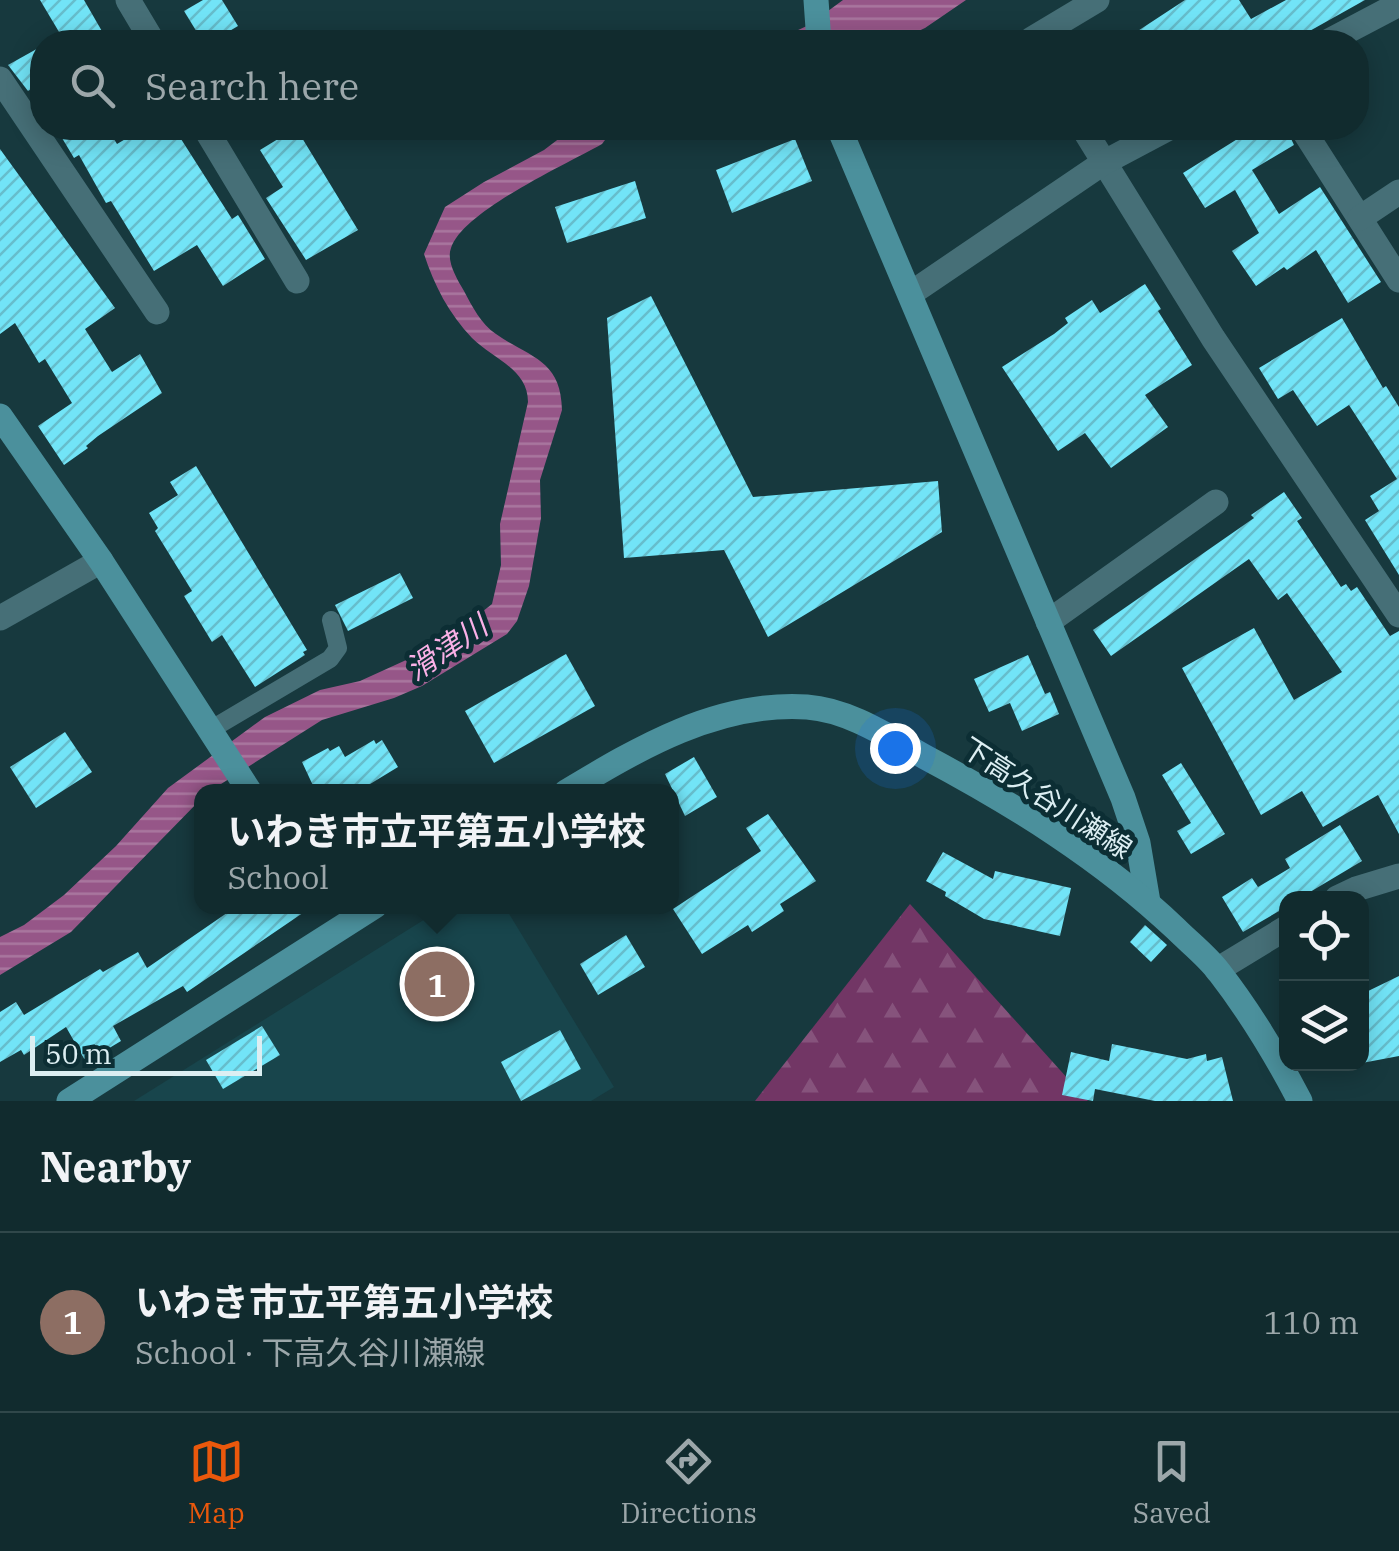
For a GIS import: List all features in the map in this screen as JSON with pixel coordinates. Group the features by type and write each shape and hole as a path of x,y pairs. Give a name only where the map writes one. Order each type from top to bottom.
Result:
{"street":[{"path":"128,0 146,30"},
{"path":"816,0 818,30"},
{"path":"1048,30 1097,0"},
{"path":"1350,30 1399,4"},
{"path":"0,79 30,124"},
{"path":"41,140 157,312"},
{"path":"212,140 297,281"},
{"path":"843,140 1123,798 1138,843 1148,902"},
{"path":"1090,140 1213,338 1399,615"},
{"path":"910,294 1103,163 1146,140"},
{"path":"1310,140 1399,280"},
{"path":"1360,218 1399,192"},
{"path":"0,416 101,561 245,784"},
{"path":"1048,622 1216,502"},
{"path":"0,618 101,561"},
{"name":"下高久谷川瀬線","path":"580,784 652,742 692,725 764,708 810,707 851,718 985,789 1088,855 1148,902 1218,970 1282,1066 1300,1101"},
{"path":"1352,891 1399,876"},
{"path":"69,1101 335,916"},
{"path":"1218,970 1279,932"}],"lane":[{"path":"212,732 330,659 338,648 331,620"}],"shaded area":[{"path":"433,914 509,914 614,1087 591,1101 134,1101"}],"green space":[{"path":"910,904 1088,1101 755,1101"}],"water":[{"path":"843,0 966,0 921,30 798,30"},
{"name":"滑津川","path":"557,140 605,140 495,204 459,234 450,253 455,276 481,320 550,370 560,393 562,410 540,480 541,518 529,586 517,621 507,634 422,686 322,720 221,784 194,784 194,806 71,932 0,975 0,937 24,925 64,895 116,846 168,788 265,717 320,690 360,681 404,661 458,631 492,604 501,565 500,524 528,402 526,391 516,373 472,338 456,319 424,254 445,207"}],"building":[{"path":"40,0 84,0 101,30 58,30"},
{"path":"203,0 222,0 238,26 231,30 196,30 184,11"},
{"path":"1185,0 1239,0 1251,19 1286,0 1365,0 1311,30 1139,30"},
{"path":"30,53 30,90 28,91 8,65"},
{"path":"63,140 114,140 117,144 124,140 182,140 232,219 238,215 265,259 223,286 197,245 154,271 111,201 106,203 79,155 74,158"},
{"path":"276,140 303,140 358,230 306,260 266,198 283,187 260,150"},
{"path":"795,140 812,181 732,213 716,170"},
{"path":"1236,140 1292,140 1294,145 1252,170 1279,214 1320,187 1381,282 1348,303 1316,250 1256,286 1232,251 1259,233 1235,190 1205,208 1183,173"},
{"path":"0,149 115,308 85,329 112,372 140,354 162,393 98,436 64,465 38,426 72,403 45,359 39,363 15,323 0,334"},
{"path":"635,181 646,218 567,243 555,207"},
{"path":"1145,284 1192,365 1145,395 1168,427 1111,468 1085,433 1058,451 1002,367 1054,334 1068,323 1065,318 1092,300 1100,313"},
{"path":"651,296 753,497 938,481 942,532 768,637 724,550 624,558 607,318"},
{"path":"1342,318 1383,388 1386,386 1399,407 1399,575 1365,520 1379,511 1370,496 1397,479 1349,405 1317,426 1293,390 1278,399 1259,368"},
{"path":"196,466 307,650 255,687 222,635 212,642 184,596 192,591 155,531 158,528 149,513 178,495 170,482"},
{"path":"1284,492 1302,518 1297,521 1341,587 1346,584 1351,591 1357,587 1390,636 1399,631 1399,834 1378,795 1323,827 1302,791 1261,815 1182,668 1254,628 1294,700 1342,672 1287,593 1278,600 1249,559 1111,656 1093,630 1254,518 1251,515"},
{"path":"400,573 413,598 348,631 335,605"},
{"path":"566,654 595,706 494,763 465,711"},
{"path":"1028,655 1045,694 1050,692 1059,714 1022,731 1010,703 989,712 974,679"},
{"path":"65,732 92,772 36,808 10,767"},
{"path":"374,740 376,744 382,740 398,767 370,784 312,784 302,762 339,746 345,757"},
{"path":"694,757 717,797 685,816 679,803 679,784 670,784 665,774"},
{"path":"1181,763 1225,834 1191,854 1177,831 1191,823 1162,775"},
{"path":"768,814 816,881 780,904 784,911 752,932 748,925 702,954 676,914 679,905 761,851 746,828"},
{"path":"1340,825 1362,861 1312,891 1279,891 1279,911 1243,932 1222,897 1252,878 1258,887 1290,868 1285,859"},
{"path":"943,852 993,879 995,871 1071,888 1060,936 984,919 945,896 946,892 926,881"},
{"path":"225,914 301,914 187,992 183,986 113,1026 121,1041 86,1062 66,1027 24,1055 21,1050 0,1062 0,1012 16,1002 24,1015 100,969 103,972 138,952 147,968"},
{"path":"1145,925 1167,945 1151,962 1130,942"},
{"path":"626,935 645,967 598,995 580,964"},
{"path":"1399,976 1399,1056 1369,1062 1369,991"},
{"path":"262,1026 280,1055 223,1089 206,1060"},
{"path":"560,1030 581,1069 521,1101 501,1062"},
{"path":"1112,1044 1187,1059 1206,1054 1207,1061 1222,1057 1233,1101 1155,1101 1095,1089 1093,1101 1062,1095 1071,1052 1109,1061"}],"place":[{"name":"いわき市立平第五小学校","path":"437,984"}]}
